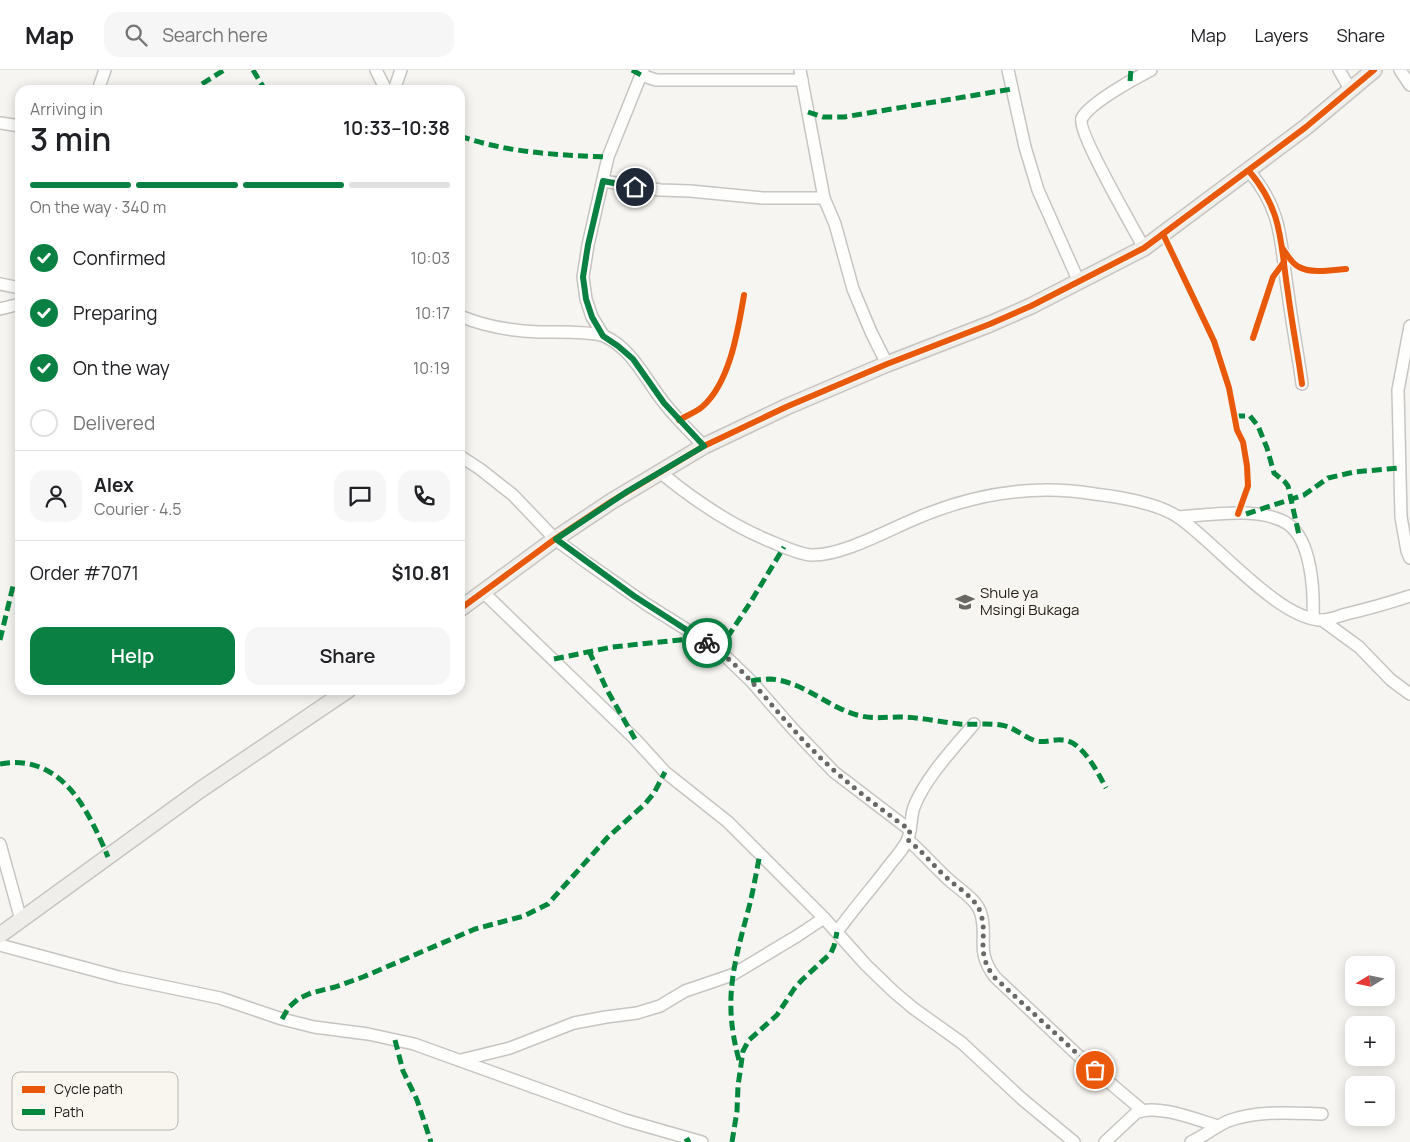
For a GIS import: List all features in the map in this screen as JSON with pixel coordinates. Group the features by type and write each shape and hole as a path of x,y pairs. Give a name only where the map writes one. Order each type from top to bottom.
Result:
{"street":[{"path":"100,85 105,70"},
{"path":"376,70 384,85"},
{"path":"396,85 401,70"},
{"path":"1008,70 1025,147 1038,190 1079,282"},
{"path":"1144,248 1100,166 1081,122 1083,116 1095,106 1130,81 1151,70"},
{"path":"1339,70 1350,89"},
{"path":"465,605 556,539 704,446 786,407 887,364 990,324 1079,282 1144,248 1306,127 1374,70"},
{"path":"1400,70 1410,85"},
{"path":"704,446 664,403 633,359 603,336 592,317 586,299 583,277 588,245 608,157 642,72 656,80 801,75 824,198 835,224 860,306 887,364"},
{"path":"0,123 15,125"},
{"path":"1248,171 1266,195 1280,229 1302,384"},
{"path":"603,181 635,187 763,198 824,198"},
{"path":"0,284 15,287"},
{"path":"0,309 15,305"},
{"path":"465,317 500,327 536,332 603,336"},
{"path":"1410,326 1404,352 1398,399 1401,517 1410,558"},
{"path":"465,459 513,495 556,539 646,604 719,650 751,681 834,772 909,835 947,878 973,901 979,910 982,922 982,950 985,961 994,977 1084,1061 1142,1110"},
{"path":"660,472 689,496 745,531 809,555 826,554 849,547 920,517 962,502 1007,492 1042,490 1094,493 1138,502 1178,517 1280,603 1287,608 1318,619 1359,647 1391,680 1410,694"},
{"path":"1178,517 1246,514 1279,519 1290,525 1299,535 1310,562 1318,619"},
{"path":"483,592 628,732 665,772 728,822 824,918 866,965 894,992 962,1043 1022,1099 1074,1142"},
{"path":"1318,619 1354,612 1410,596"},
{"path":"0,935 200,790 341,695"},
{"path":"837,932 855,906 874,886 909,835 914,808 921,794 974,724"},
{"path":"0,844 22,920"},
{"path":"461,1060 510,1048 574,1023 637,1013 660,1006 685,991 732,974 824,918"},
{"path":"0,945 119,977 220,998 282,1019 314,1027 368,1034 414,1044 626,1120 702,1142"},
{"path":"1105,1142 1131,1117 1142,1110 1155,1109 1170,1112 1218,1126"},
{"path":"1191,1142 1205,1136 1218,1126 1247,1116 1285,1113 1322,1114"}],"marked path":[{"path":"202,84 224,70"},
{"path":"253,70 262,85"},
{"path":"632,70 641,75"},
{"path":"1130,81 1131,70"},
{"path":"808,112 823,117 844,117 1012,89"},
{"path":"465,138 515,150 608,157"},
{"path":"1235,416 1250,416 1258,426 1274,473 1288,486 1299,535"},
{"path":"1246,514 1304,495 1328,478 1354,472 1399,468"},
{"path":"719,650 784,547"},
{"path":"0,640 14,582"},
{"path":"554,659 612,647 699,638"},
{"path":"589,651 607,690 635,739"},
{"path":"751,681 770,679 782,681 805,690 838,708 861,716 875,718 907,717 960,724 1001,725 1036,741 1069,741 1083,751 1106,788"},
{"path":"0,764 22,763 40,767 56,776 70,789 81,804 108,857"},
{"path":"282,1019 289,1007 298,999 311,993 363,977 475,929 524,916 548,904 608,837 645,804 654,793 665,772"},
{"path":"739,1060 732,1020 732,985 734,967 760,854"},
{"path":"732,1142 743,1051 749,1040 777,1015 802,980 831,953 837,932"},
{"path":"395,1040 403,1071 417,1100 431,1142"},
{"path":"685,1142 690,1139"}],"cycle path":[{"path":"465,605 555,539 612,501 704,446 786,407 1031,306 1144,248 1306,127 1374,70"},
{"path":"1249,171 1269,200 1279,229 1302,384"},
{"path":"1163,234 1214,341 1229,388 1237,430 1243,442 1247,466 1248,486 1238,514"},
{"path":"1283,249 1294,264 1304,269 1322,271 1346,269"},
{"path":"1253,338 1273,277 1284,262"},
{"path":"679,420 702,407 712,397 720,384 731,355 744,295"}],"way so far":[{"path":"707,643 719,650 751,681 834,772 910,830 908,840 921,850 947,878 973,901 982,915 982,950 989,970 994,977 1095,1070"}],"place":[{"name":"Shule ya Msingi Bukaga","path":"965,602"}],"route":[{"path":"635,187 603,181 588,245 583,277 586,299 592,317 603,336 633,359 664,403 704,446 612,501 556,539 634,596 707,643"}]}
